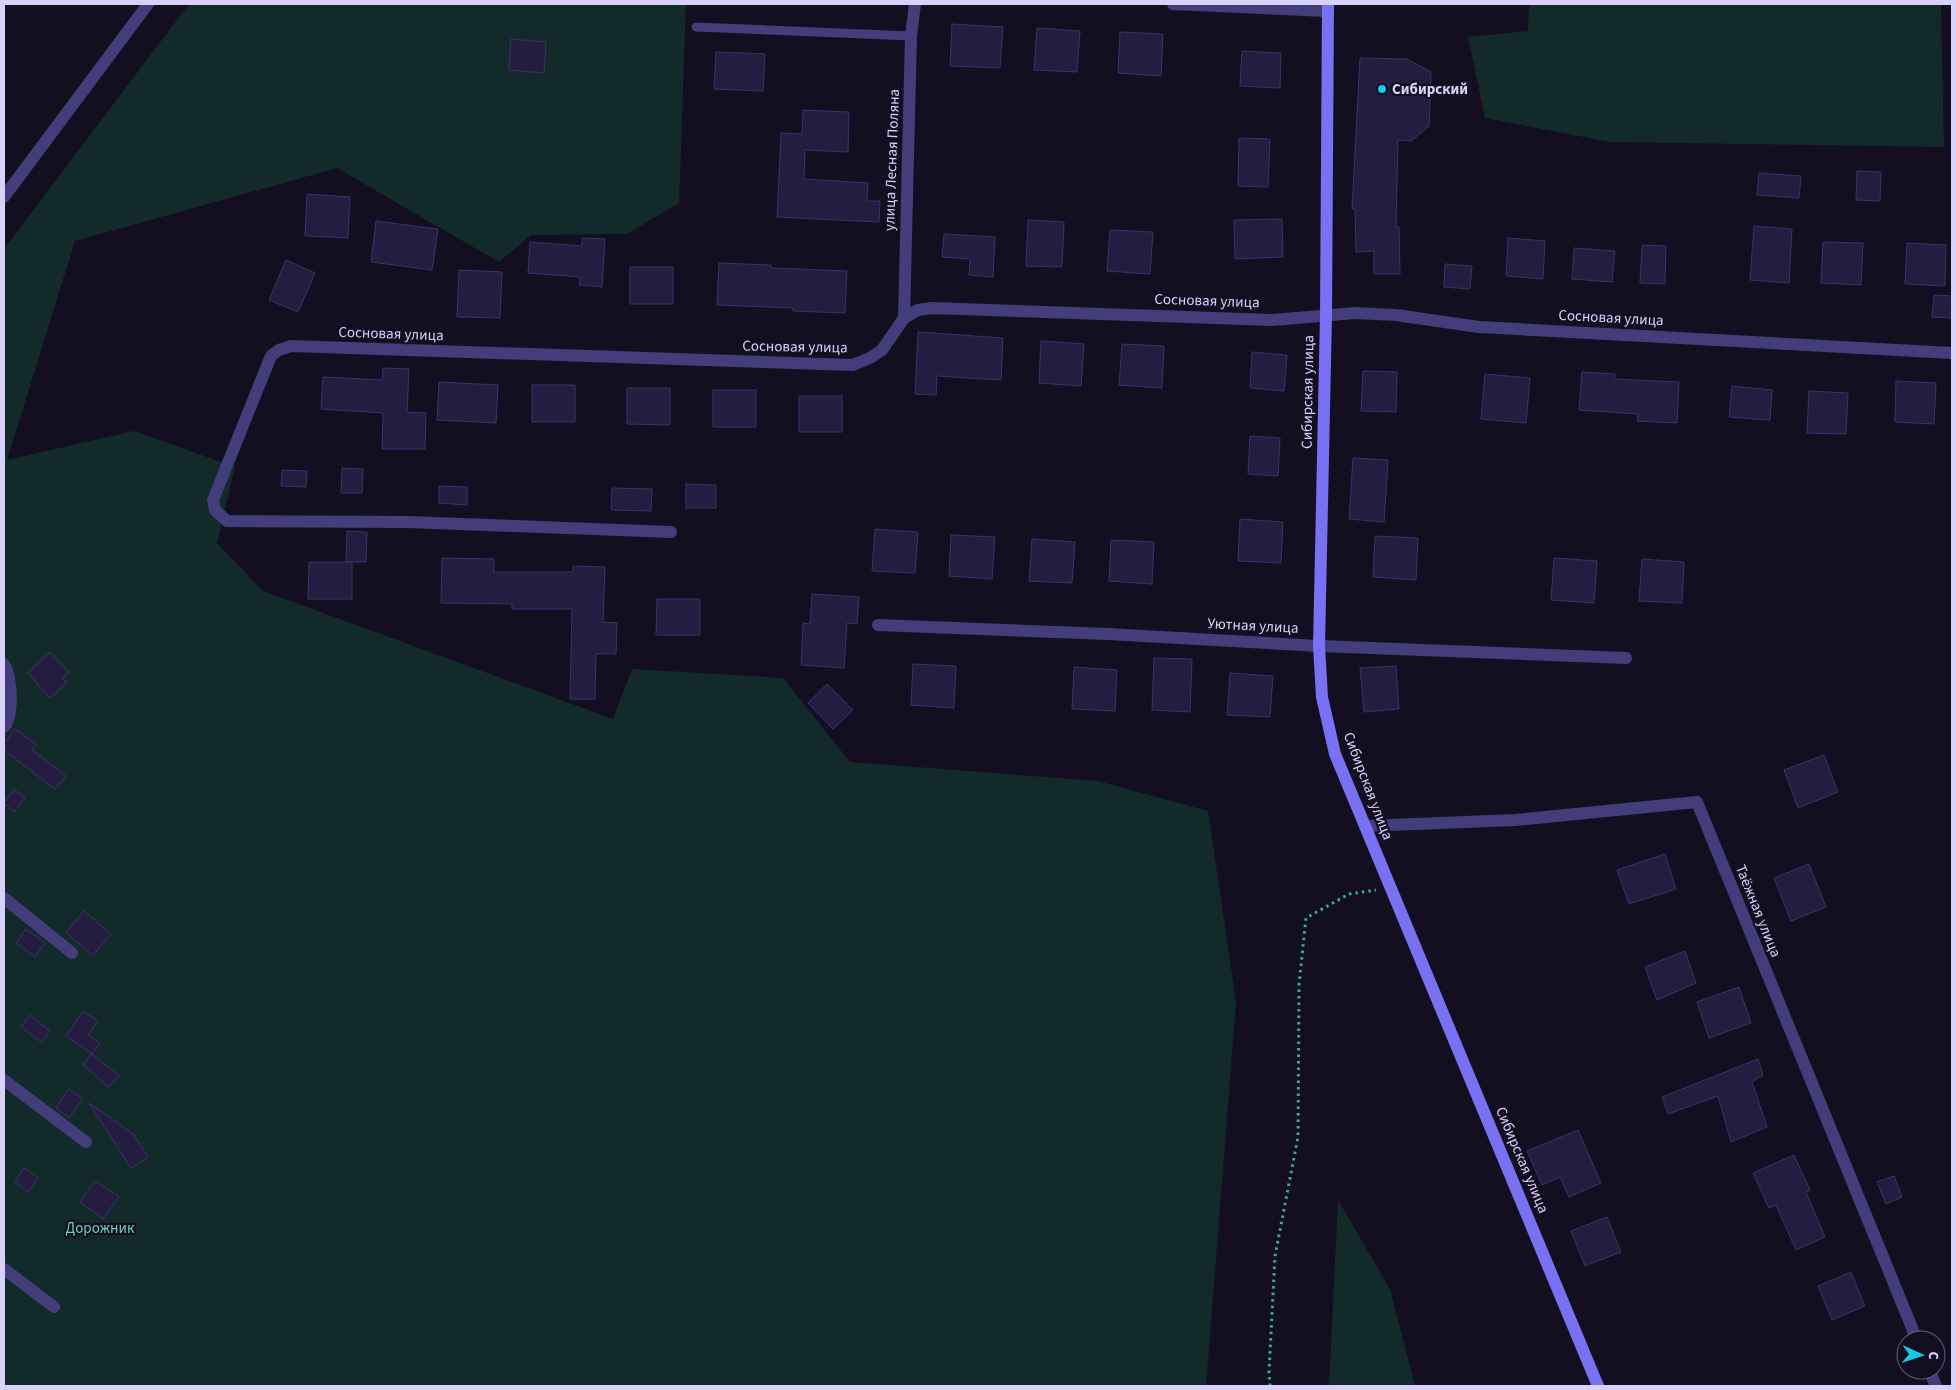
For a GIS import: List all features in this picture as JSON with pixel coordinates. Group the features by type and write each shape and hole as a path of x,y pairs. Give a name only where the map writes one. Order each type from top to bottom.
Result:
{"street":[{"path":"4,197 148,4"},
{"name":"улица Лесная Поляна","path":"904,318 911,36 915,4"},
{"path":"1173,4 1327,7"},
{"name":"Сибирская улица","path":"1327,7 1326,315 1319,646 1322,697 1335,754 1598,1386"},
{"name":"Сосновая улица","path":"671,532 408,522 227,521 214,510 213,500 272,356 280,350 291,346 853,365 870,358 882,350 904,318 918,310 932,308 1273,320 1355,313 1396,315 1479,326 1952,353"},
{"name":"Уютная улица","path":"878,625 1108,634 1319,646 1626,658"},
{"path":"4,664 12,702 5,724"},
{"name":"Таёжная улица","path":"1365,826 1515,820 1697,802 1913,1330"},
{"path":"4,898 72,954"},
{"path":"4,1080 86,1142"},
{"path":"4,1269 54,1307"}],"lane":[{"path":"696,27 911,36"}],"path":[{"path":"1270,1386 1269,1372 1275,1256 1298,1137 1299,985 1306,918 1349,894 1391,888"}],"green space":[{"name":"Дорожник","path":"189,4 686,4 679,203 627,234 531,235 499,262 337,168 75,241 7,460 134,431 235,467 217,543 263,591 613,719 632,669 783,678 850,762 1098,781 1208,811 1236,1002 1206,1386 4,1386 4,249"},
{"path":"1529,4 1941,4 1944,147 1610,142 1485,118 1468,37 1528,31"},
{"path":"1338,1200 1390,1289 1415,1386 1329,1386"}],"building":[{"path":"952,24 1003,27 1000,68 950,66"},
{"path":"1037,28 1080,31 1077,72 1034,70"},
{"path":"1120,32 1163,34 1161,76 1118,73"},
{"path":"511,39 546,42 544,73 509,70"},
{"path":"1242,51 1281,53 1280,88 1240,86"},
{"path":"716,52 765,54 763,91 714,89"},
{"path":"1360,58 1407,59 1431,72 1429,126 1411,141 1398,140 1396,227 1399,227 1400,274 1374,274 1374,251 1356,252 1355,209 1352,209"},
{"path":"803,110 849,112 848,152 805,150 804,179 868,183 867,201 880,201 879,222 777,217 781,133 802,134"},
{"path":"1239,138 1270,139 1268,187 1238,186"},
{"path":"1857,171 1881,172 1880,201 1856,200"},
{"path":"1759,173 1801,176 1799,198 1757,195"},
{"path":"307,194 350,197 348,238 305,236"},
{"path":"1282,219 1283,257 1235,259 1234,220"},
{"path":"1028,220 1064,222 1062,267 1026,266"},
{"path":"376,221 438,229 432,270 371,262"},
{"path":"1754,226 1792,229 1789,283 1750,280"},
{"path":"1110,230 1153,232 1150,274 1107,271"},
{"path":"944,234 995,237 993,277 969,275 970,259 942,257"},
{"path":"582,238 605,239 602,287 579,285 580,277 528,273 530,242 582,246"},
{"path":"1508,238 1545,241 1543,279 1506,276"},
{"path":"1823,242 1863,243 1861,285 1821,283"},
{"path":"1907,243 1946,245 1945,286 1905,284"},
{"path":"1642,245 1666,246 1665,284 1640,283"},
{"path":"1574,248 1615,251 1612,282 1572,279"},
{"path":"286,260 315,273 298,312 269,300"},
{"path":"719,263 771,265 771,268 847,271 845,313 793,311 793,308 717,305"},
{"path":"1445,264 1472,266 1470,289 1444,287"},
{"path":"630,267 673,267 673,304 630,304"},
{"path":"459,270 502,272 500,318 457,317"},
{"path":"1934,295 1952,296 1952,318 1932,317"},
{"path":"918,332 1003,338 1001,380 937,376 936,395 915,394"},
{"path":"1041,341 1084,344 1081,386 1039,383"},
{"path":"1122,344 1164,346 1162,388 1119,385"},
{"path":"1252,352 1287,355 1284,391 1250,388"},
{"path":"383,368 409,369 407,412 426,413 425,449 382,449 383,413 321,409 323,377 382,380"},
{"path":"1363,371 1397,372 1396,412 1361,411"},
{"path":"1582,372 1615,374 1614,379 1679,382 1677,423 1637,421 1638,414 1579,410"},
{"path":"1485,374 1530,378 1526,423 1481,419"},
{"path":"1896,381 1936,383 1934,424 1895,422"},
{"path":"439,382 498,385 496,423 437,420"},
{"path":"532,385 575,385 575,422 532,422"},
{"path":"1732,386 1772,390 1770,420 1729,417"},
{"path":"627,388 670,388 670,425 627,424"},
{"path":"713,390 756,390 756,427 713,427"},
{"path":"1809,391 1848,393 1846,434 1807,433"},
{"path":"799,396 842,396 842,432 799,432"},
{"path":"1250,436 1280,438 1278,476 1248,474"},
{"path":"1353,458 1388,460 1384,522 1349,519"},
{"path":"342,468 363,469 362,493 341,493"},
{"path":"282,470 307,471 306,487 281,486"},
{"path":"686,484 716,485 716,508 686,508"},
{"path":"439,486 467,487 467,505 439,503"},
{"path":"612,488 652,489 651,511 611,510"},
{"path":"1240,519 1283,522 1281,563 1238,561"},
{"path":"875,529 918,532 915,573 872,571"},
{"path":"347,531 367,532 366,562 346,562"},
{"path":"951,535 995,537 992,579 949,576"},
{"path":"1375,536 1418,538 1416,580 1373,577"},
{"path":"1032,539 1075,542 1072,583 1029,581"},
{"path":"1111,540 1154,542 1152,584 1109,581"},
{"path":"442,558 494,559 494,572 573,572 573,566 605,567 603,622 617,623 616,654 596,654 595,699 570,699 572,609 512,609 512,604 441,603"},
{"path":"1554,558 1597,561 1594,603 1551,600"},
{"path":"1642,559 1684,562 1682,603 1639,601"},
{"path":"309,562 352,562 352,599 308,599"},
{"path":"812,594 859,597 857,624 847,623 844,668 801,665 803,623 810,624"},
{"path":"657,599 700,599 700,635 656,635"},
{"path":"50,652 69,672 62,678 67,683 50,698 28,673"},
{"path":"1154,658 1192,659 1190,712 1152,710"},
{"path":"913,664 956,666 954,708 911,705"},
{"path":"1396,666 1399,709 1364,712 1360,668"},
{"path":"1074,667 1117,670 1115,711 1072,709"},
{"path":"1230,673 1273,676 1270,717 1227,715"},
{"path":"827,684 853,710 833,729 808,703"},
{"path":"15,729 36,744 32,750 66,776 55,789 4,750 4,744"},
{"path":"1824,755 1838,792 1798,808 1784,770"},
{"path":"14,789 25,798 14,812 4,803"},
{"path":"1665,854 1676,889 1629,904 1617,870"},
{"path":"1809,864 1826,907 1791,921 1774,878"},
{"path":"84,911 111,934 93,955 66,933"},
{"path":"26,929 45,943 35,957 16,943"},
{"path":"1685,951 1696,983 1657,1000 1645,967"},
{"path":"1739,987 1751,1023 1709,1038 1697,1002"},
{"path":"83,1011 98,1021 88,1035 100,1043 92,1054 66,1036"},
{"path":"30,1015 50,1031 41,1042 21,1027"},
{"path":"92,1054 119,1076 109,1087 83,1065"},
{"path":"1758,1059 1763,1075 1752,1082 1767,1127 1731,1142 1718,1096 1668,1114 1662,1097"},
{"path":"69,1089 83,1099 69,1118 56,1108"},
{"path":"89,1103 133,1134 148,1157 131,1168"},
{"path":"1578,1130 1601,1183 1569,1197 1560,1177 1542,1185 1527,1151"},
{"path":"1794,1155 1810,1190 1806,1192 1825,1237 1796,1250 1776,1205 1769,1208 1753,1173"},
{"path":"24,1168 38,1178 28,1192 15,1182"},
{"path":"1894,1176 1902,1197 1886,1204 1877,1182"},
{"path":"95,1181 119,1197 103,1219 80,1202"},
{"path":"1607,1217 1621,1252 1585,1266 1571,1231"},
{"path":"1851,1272 1865,1306 1832,1320 1818,1286"}],"place":[{"name":"Сибирский","path":"1382,89"}]}
